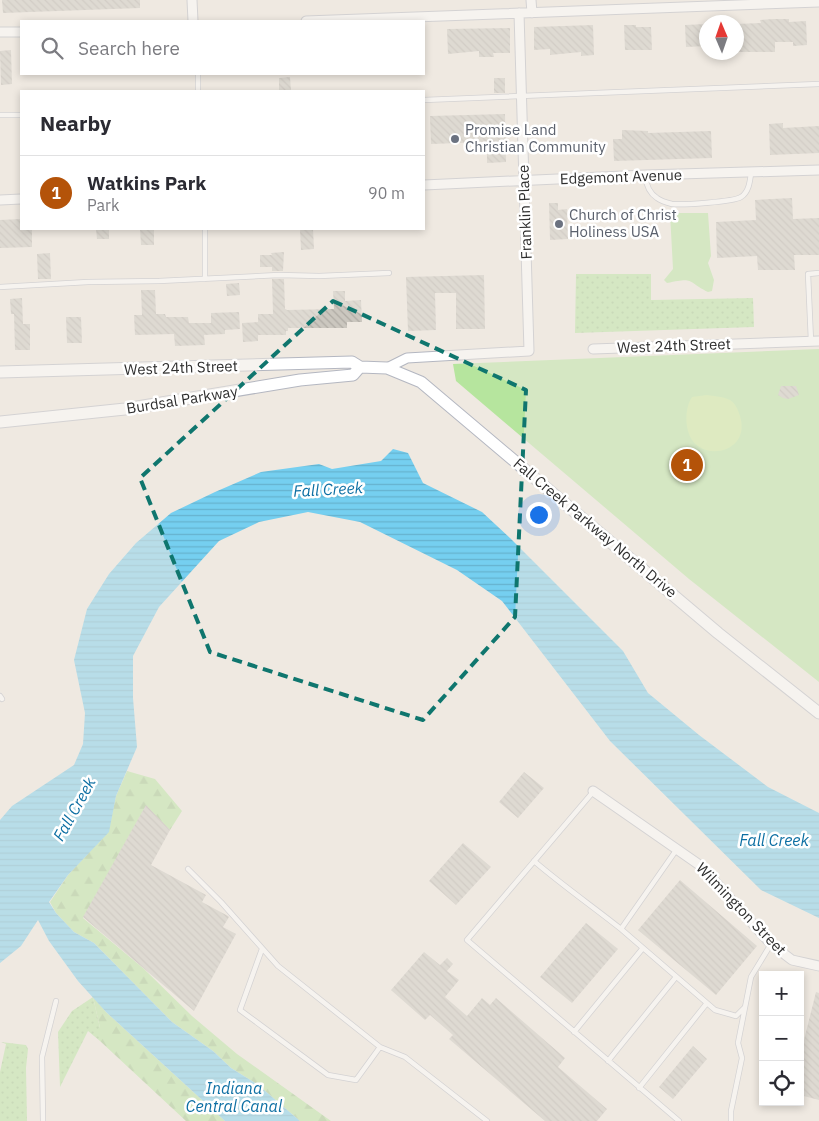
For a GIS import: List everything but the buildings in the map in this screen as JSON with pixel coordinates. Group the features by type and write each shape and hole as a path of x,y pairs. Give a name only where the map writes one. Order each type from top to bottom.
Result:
{"street":[{"path":"192,0 193,20"},
{"path":"531,0 532,13"},
{"path":"333,20 819,2"},
{"name":"Franklin Place","path":"386,368 408,358 529,351 519,13"},
{"path":"0,32 20,32"},
{"name":"Edgemont Avenue","path":"425,185 819,170"},
{"path":"0,200 20,199"},
{"name":"West 24th Street","path":"593,349 815,341"},
{"name":"West 24th Street","path":"0,372 126,370 352,362 360,367"},
{"name":"Fall Creek Parkway North Drive","path":"360,367 386,368 421,382 718,633 819,713"},
{"name":"Burdsal Parkway","path":"0,422 118,410 300,380 353,374 360,367"},
{"name":"Wilmington Street","path":"593,791 701,866 771,944 792,960 819,966"}],"lane":[{"path":"198,75 198,90"},
{"path":"425,100 819,84"},
{"path":"0,115 20,115"},
{"path":"645,176 646,186 657,198 671,204 732,201 742,197 746,192 751,173"},
{"path":"205,230 205,279"},
{"path":"0,287 88,282 159,282 389,273"},
{"path":"815,341 808,274 819,273"},
{"path":"593,791 467,940 679,1121"},
{"path":"621,929 677,849"},
{"path":"534,861 566,888 621,929 715,1010 736,1016"},
{"path":"188,869 221,902 278,966 380,1047 405,1057 487,1121"},
{"path":"731,1121 731,1110 742,1058 738,1043 751,977 771,944"},
{"path":"574,1032 643,948"},
{"path":"262,949 240,1010 328,1075 356,1080 380,1047"},
{"path":"608,1061 676,977"},
{"path":"43,1121 42,1057 56,1001"},
{"path":"639,1088 708,1003"},
{"path":"736,1016 745,1007"},
{"path":"736,1016 741,1031"}],"highlighted area":[{"path":"333,301 526,390 515,617 423,720 210,652 140,478"}],"green space":[{"path":"670,213 708,213 711,256 708,263 714,280 712,291 708,292 686,280 667,283 664,280 673,269"},
{"path":"576,274 651,274 651,300 753,298 754,327 575,333"},
{"path":"819,349 819,682 689,579 456,381 453,364"},
{"path":"707,395 730,400 738,409 742,429 738,439 731,447 711,451 701,448 693,441 688,431 687,413 692,397"},
{"path":"127,771 155,779 182,811 170,830 146,806 83,918 143,968 192,1016 237,1054 331,1121 300,1121 257,1084 231,1068 213,1051 172,1022 94,943 74,932 56,913 50,902 68,875 108,832 116,796"},
{"path":"93,997 100,1028 100,1041 88,1031 60,1087 58,1032 72,1011"},
{"path":"93,997 106,1012 225,1121 186,1121 100,1041 100,1028"},
{"path":"1,1042 26,1045 28,1049 26,1068 27,1121 0,1121 0,1072 6,1044"}],"water":[{"name":"Fall Creek","path":"393,449 408,453 423,483 482,512 510,538 623,651 648,693 699,735 768,787 819,813 819,918 761,890 610,741 502,601 457,570 360,522 308,512 259,522 219,541 159,607 133,656 133,698 137,747 116,796 109,832 68,875 49,902 56,913 74,932 94,943 172,1022 213,1051 231,1068 257,1084 300,1121 225,1121 106,1012 78,981 49,941 38,920 21,946 0,963 0,820 12,806 74,765 83,744 85,713 74,660 87,609 109,574 136,543 171,513 261,472 319,464 332,469 381,461"}],"place":[{"name":"Promise Land Christian Community","path":"455,139"},
{"name":"Church of Christ Holiness USA","path":"559,224"},
{"name":"Watkins Park","path":"687,465"}],"water label":[{"name":"Indiana Central Canal","path":"234,1097"}]}
